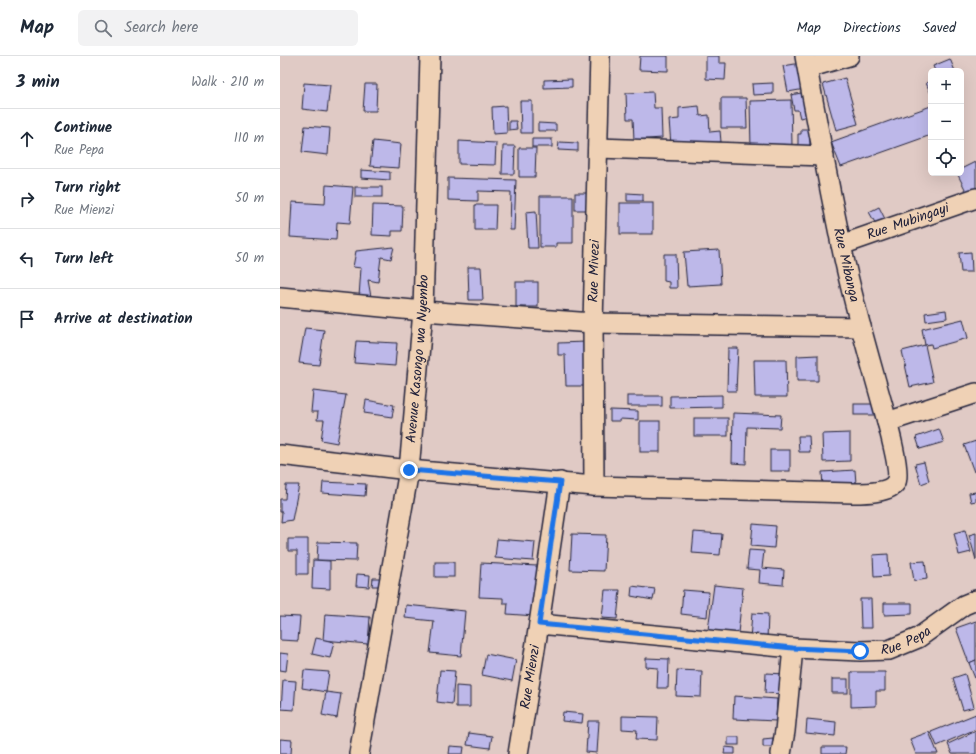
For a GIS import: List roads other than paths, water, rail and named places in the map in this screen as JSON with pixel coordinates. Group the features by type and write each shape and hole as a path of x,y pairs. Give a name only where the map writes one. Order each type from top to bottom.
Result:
{"street":[{"name":"Avenue Kasongo wa Nyembo","path":"359,754 409,470 423,312 430,56"},
{"name":"Rue Mivezi","path":"594,486 593,323 600,56"},
{"path":"807,62 849,56"},
{"name":"Rue Mibanga","path":"594,486 853,493 876,492 889,488 896,482 898,472 887,422 861,327 841,245 807,62"},
{"path":"598,148 824,156"},
{"name":"Rue Mubingayi","path":"841,245 976,198"},
{"path":"280,297 423,312 593,323 861,327"},
{"path":"887,422 976,393"},
{"path":"280,455 409,470 594,486"},
{"name":"Rue Mienzi","path":"518,754 560,482"},
{"name":"Rue Pepa","path":"539,624 793,648 860,651 889,650 918,638 964,605 976,600"},
{"path":"781,754 785,731 793,648"}]}
